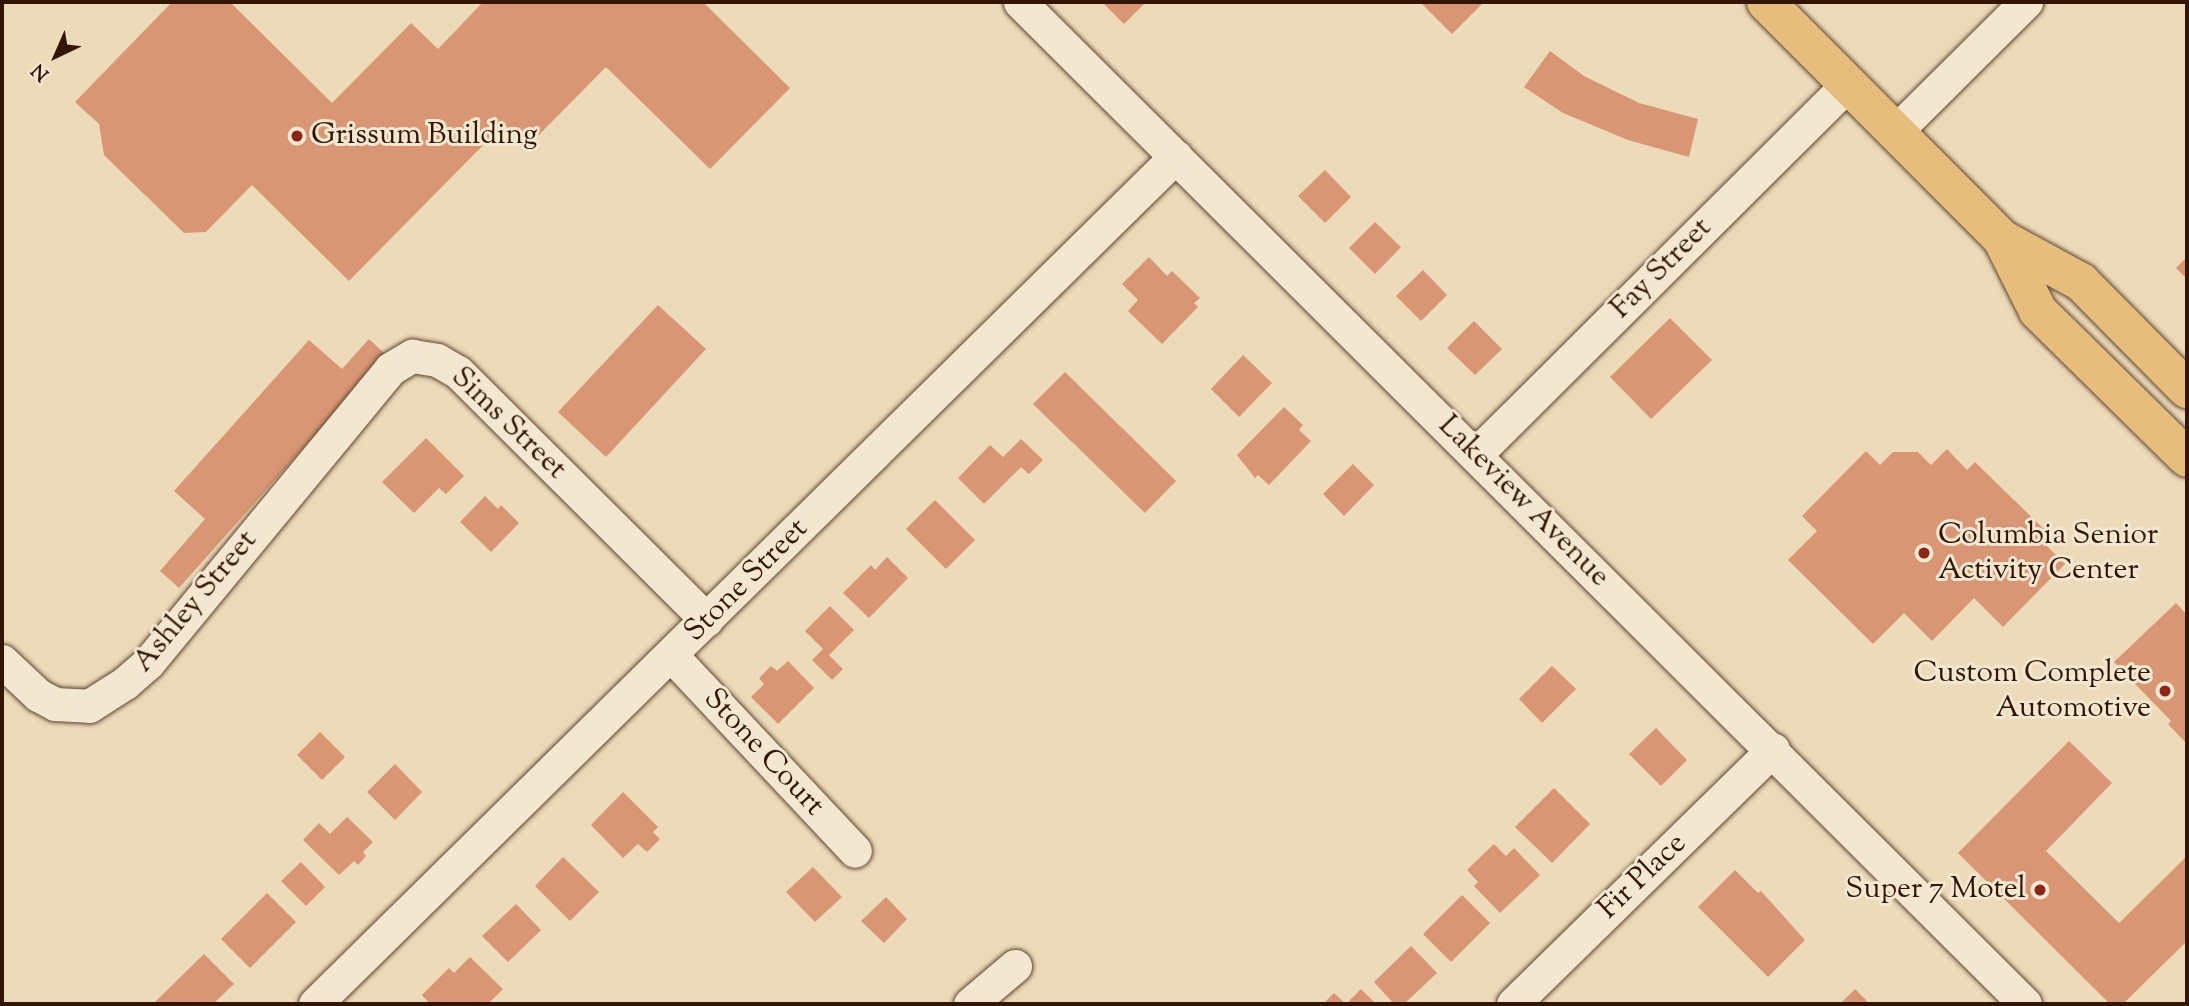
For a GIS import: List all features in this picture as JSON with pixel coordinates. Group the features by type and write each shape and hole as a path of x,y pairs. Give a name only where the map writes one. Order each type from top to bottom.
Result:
{"main road":[{"path":"1766,2 2002,239 2081,282 2187,389"},
{"path":"2002,239 2038,311 2187,458"}],"street":[{"name":"Lakeview Avenue","path":"1020,2 1773,749 2025,1004"},
{"path":"1895,132 2026,2"},
{"name":"Fay Street","path":"1475,455 1848,84"},
{"name":"Stone Street","path":"315,1004 672,656 1176,156"},
{"name":"Sims Street","path":"306,472 390,369 412,356 437,360 458,372 707,620"},
{"name":"Ashley Street","path":"2,661 38,695 55,704 89,706 103,699 148,663 306,472"},
{"name":"Stone Court","path":"672,656 855,851"},
{"name":"Fir Place","path":"1513,1004 1773,749"},
{"path":"970,1004 1015,966"}],"building":[{"name":"Grissum Building","path":"172,2 230,2 332,103 411,23 438,49 483,2 703,2 790,88 710,169 606,67 527,147 504,124 349,281 252,185 206,232 184,233 104,155 99,124 75,102"},
{"path":"1102,2 1146,2 1124,24"},
{"path":"1420,2 1484,2 1452,34"},
{"path":"1550,51 1584,76 1639,103 1698,119 1689,157 1628,140 1563,113 1524,87"},
{"path":"1325,170 1351,197 1325,223 1298,196"},
{"path":"1375,222 1401,247 1375,274 1349,248"},
{"path":"1149,257 1167,276 1172,271 1200,298 1194,303 1198,307 1162,344 1128,311 1138,300 1122,284"},
{"path":"2187,257 2187,279 2176,268"},
{"path":"1423,270 1447,295 1421,321 1396,296"},
{"path":"658,305 706,349 606,457 558,412"},
{"path":"1670,318 1712,360 1651,419 1610,377"},
{"path":"1474,321 1502,349 1475,375 1447,348"},
{"path":"369,339 386,355 179,588 160,571 205,519 174,491 309,340 342,369"},
{"path":"1243,355 1272,383 1239,417 1211,389"},
{"path":"1065,372 1176,481 1145,513 1033,404"},
{"path":"1284,407 1303,425 1299,430 1311,441 1269,485 1258,475 1255,478 1237,455"},
{"path":"426,438 464,476 446,494 439,488 414,513 382,482"},
{"path":"1021,439 1043,460 1029,474 1021,467 984,504 958,478 990,445 1003,457"},
{"name":"Columbia Senior Activity Center","path":"1947,449 1967,470 1975,462 2053,538 2046,545 2065,564 2003,627 1974,598 1932,641 1904,613 1873,644 1788,560 1817,531 1802,516 1866,451 1880,465 1893,452 1918,452 1931,465"},
{"path":"1353,464 1374,485 1344,516 1323,494"},
{"path":"485,496 498,509 501,505 519,523 491,552 460,522"},
{"path":"935,500 975,540 946,569 906,529"},
{"path":"887,557 908,578 869,618 843,593 871,565 875,570"},
{"name":"Custom Complete Automotive","path":"2176,603 2187,615 2187,744 2168,724 2171,721 2114,662"},
{"path":"830,606 854,630 829,655 843,669 832,680 812,660 823,649 805,631"},
{"path":"788,661 814,688 778,724 751,697 764,684 759,678 771,666 777,671"},
{"path":"1552,666 1576,689 1542,723 1519,699"},
{"path":"1656,728 1687,760 1661,786 1629,754"},
{"path":"320,732 345,757 322,780 297,755"},
{"name":"Super 7 Motel","path":"2069,741 2112,783 2046,851 2119,923 2187,856 2187,941 2123,1004 2110,1004 1958,853"},
{"path":"395,764 422,792 395,820 367,792"},
{"path":"1554,788 1590,824 1552,863 1515,827"},
{"path":"623,792 658,827 653,832 660,839 647,852 638,844 623,858 591,825"},
{"path":"347,817 373,842 363,852 366,856 358,865 354,861 339,875 303,840 319,823 330,834"},
{"path":"1494,844 1506,856 1514,848 1540,875 1500,913 1474,886 1478,882 1467,870"},
{"path":"563,857 599,892 570,921 535,886"},
{"path":"301,862 325,887 306,906 281,881"},
{"path":"813,867 842,897 815,922 786,892"},
{"path":"1735,870 1758,893 1761,891 1805,940 1768,977 1698,907"},
{"path":"267,893 296,922 250,968 221,939"},
{"path":"1462,895 1490,923 1451,962 1423,934"},
{"path":"886,897 907,919 884,943 861,921"},
{"path":"516,904 541,930 508,962 482,936"},
{"path":"1411,946 1437,973 1404,1004 1394,1004 1374,982"},
{"path":"204,954 234,984 213,1004 153,1004"},
{"path":"470,957 503,989 488,1004 430,1004 422,995 449,968 454,973"},
{"path":"1361,989 1376,1004 1346,1004"},
{"path":"1855,989 1870,1004 1840,1004"},
{"path":"1334,993 1346,1004 1323,1004"}],"place":[{"name":"Grissum Building","path":"297,136"},
{"name":"Columbia Senior Activity Center","path":"1924,553"},
{"name":"Custom Complete Automotive","path":"2165,691"},
{"name":"Super 7 Motel","path":"2040,890"}]}
